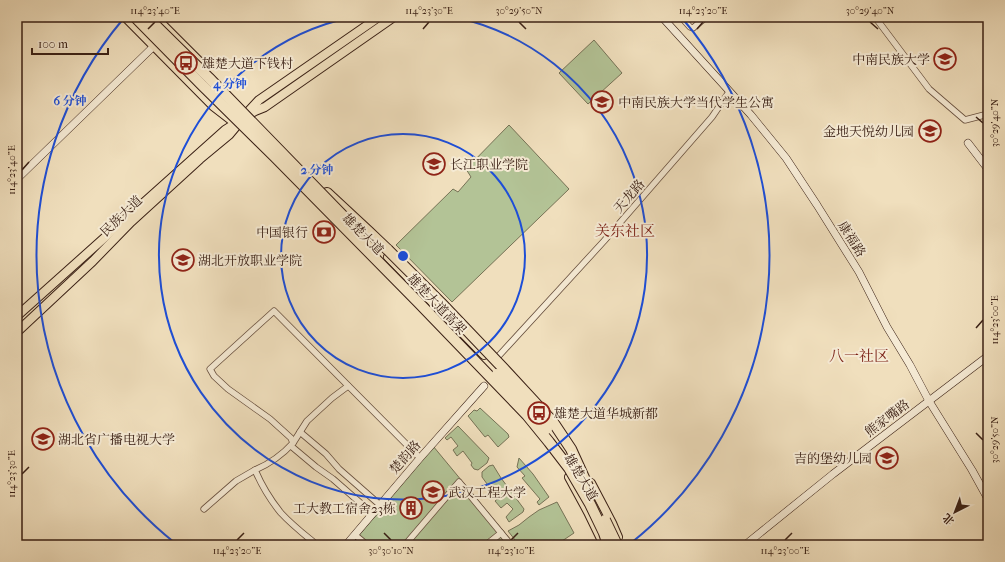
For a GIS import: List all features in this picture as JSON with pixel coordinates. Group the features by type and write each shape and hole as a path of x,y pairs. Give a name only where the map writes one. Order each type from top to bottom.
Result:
{"highway":[{"name":"雄楚大道高架","path":"135,17 275,157 527,414 569,468 590,504 608,545"},
{"name":"雄楚大道高架","path":"147,17 209,78 533,410 572,461 592,493 617,545"},
{"path":"319,186 388,250 447,309 553,422 570,449 592,493"}],"main road":[{"name":"雄楚大道","path":"125,17 213,106 242,120 319,186 537,410 558,436 592,484 612,523 621,545"},
{"name":"雄楚大道","path":"155,17 228,90 242,120 373,261 526,418 566,472 604,545"},
{"name":"民族大道","path":"17,332 93,261 136,218 200,159 229,135 259,100 379,17"},
{"name":"民族大道","path":"17,316 224,130 255,111 266,107 394,17"}],"street":[{"name":"康福路","path":"662,17 751,115 786,158 818,205 859,272 887,327 910,365 929,401 972,470 988,499"},
{"path":"681,17 690,27 693,28 706,17"},
{"path":"875,17 929,89 965,120 988,114"},
{"path":"17,179 154,46"},
{"name":"天龙路","path":"492,363 604,241 712,117 729,92"},
{"path":"968,143 988,169"},
{"path":"373,514 333,478 316,467 292,444 291,438 275,424 228,389 214,376 210,369 274,311 420,458"},
{"name":"熊家嘴路","path":"745,545 833,474 988,356"},
{"path":"204,509 236,481 255,470 266,466 292,444 307,421 332,398 348,386"},
{"name":"楚韵路","path":"346,545 484,386"},
{"path":"300,432 326,454 339,469 380,505"},
{"path":"255,470 258,478 281,513 317,545"},
{"path":"405,545 459,482 511,545"},
{"path":"486,545 501,533"},
{"path":"355,535 367,545"}],"green space":[{"path":"594,40 622,73 588,104 559,73"},
{"path":"509,125 569,189 452,302 396,245 453,189 458,192 471,177 466,169"},
{"path":"480,408 508,434 509,437 498,447 488,435 485,437 468,416 474,410 477,411"},
{"path":"458,426 489,458 487,463 478,470 474,469 471,465 472,463 463,451 457,456 453,450 458,446 451,437 447,440 445,438"},
{"name":"武汉工程大学","path":"433,446 515,545 351,545"},
{"path":"519,458 533,474 549,497 539,505 537,502 540,499 522,478 525,476 517,467"},
{"path":"493,465 524,509 523,512 509,522 506,517 513,509 507,503 501,508 495,501 501,496 493,486 490,488 482,477 482,472 489,466"},
{"path":"557,502 574,533 556,545 519,545 508,531 519,525 539,510"}],"place":[{"name":"中南民族大学","path":"945,59"},
{"name":"雄楚大道下钱村","path":"186,63"},
{"name":"中南民族大学当代学生公寓","path":"602,102"},
{"name":"金地天悦幼儿园","path":"930,131"},
{"name":"长江职业学院","path":"434,164"},
{"name":"中国银行","path":"324,232"},
{"name":"湖北开放职业学院","path":"183,260"},
{"name":"雄楚大道华城新都","path":"539,413"},
{"name":"湖北省广播电视大学","path":"43,439"},
{"name":"吉的堡幼儿园","path":"887,458"},
{"name":"武汉工程大学","path":"433,492"},
{"name":"工大教工宿舍23栋","path":"411,508"}],"district":[{"name":"关东社区","path":"625,231"},
{"name":"八一社区","path":"859,356"}]}
